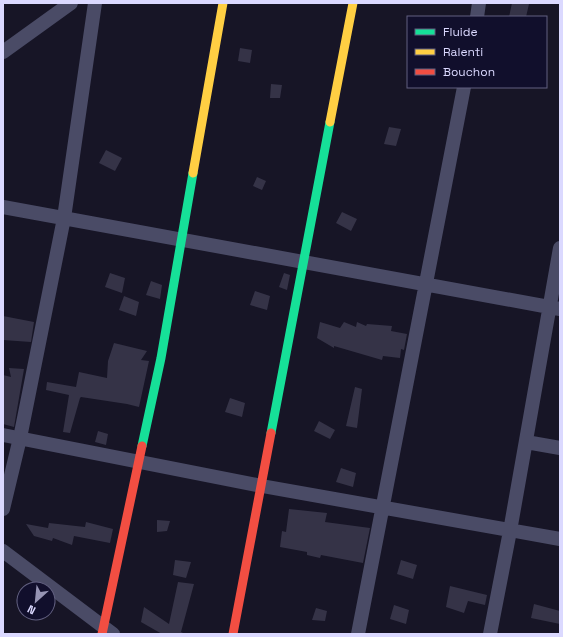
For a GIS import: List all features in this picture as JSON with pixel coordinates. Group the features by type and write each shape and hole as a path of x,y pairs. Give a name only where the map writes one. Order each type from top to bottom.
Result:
{"street":[{"path":"3,52 71,3"},
{"path":"3,509 20,438 64,218 95,3"},
{"path":"3,551 106,632 161,358 223,3"},
{"path":"233,634 353,3"},
{"path":"477,16 480,3"},
{"path":"358,634 384,508 464,88"},
{"path":"3,207 555,308"},
{"path":"490,634 526,442 555,308 560,248"},
{"path":"3,435 262,486 560,540"},
{"path":"526,442 560,448"}],"building":[{"path":"512,3 529,4 526,16 509,16"},
{"path":"240,48 252,50 250,63 238,61"},
{"path":"271,84 282,85 280,98 270,98"},
{"path":"389,127 401,129 396,146 384,144"},
{"path":"106,150 122,158 115,171 99,163"},
{"path":"257,177 266,181 262,190 253,186"},
{"path":"342,212 357,219 351,231 336,223"},
{"path":"110,273 125,278 122,293 105,287"},
{"path":"284,273 290,275 287,290 279,287"},
{"path":"151,281 162,285 160,299 146,295"},
{"path":"255,291 270,296 267,310 250,305"},
{"path":"124,296 139,302 136,316 119,310"},
{"path":"3,316 34,322 31,342 3,340"},
{"path":"320,322 340,328 344,322 356,327 357,322 366,326 367,324 392,326 391,331 407,334 404,350 401,349 400,358 383,356 382,360 334,346 334,348 317,338"},
{"path":"114,343 147,351 141,360 149,361 139,407 81,397 70,433 63,432 69,395 46,390 47,382 76,387 79,372 107,378 108,361"},
{"path":"9,368 24,369 14,427 3,424 3,375 11,377"},
{"path":"355,387 362,389 357,428 346,426"},
{"path":"230,398 245,403 242,417 225,412"},
{"path":"319,421 335,430 330,439 314,431"},
{"path":"98,431 108,434 106,445 95,442"},
{"path":"341,468 356,473 353,487 336,482"},
{"path":"289,509 327,513 325,522 370,528 363,563 321,555 320,558 307,555 307,552 280,547 282,531 286,532"},
{"path":"157,520 170,521 167,531 157,532"},
{"path":"86,522 113,529 110,543 74,536 72,545 53,538 52,541 34,536 26,524 48,528 49,523 85,527"},
{"path":"175,560 191,562 186,578 173,575"},
{"path":"401,560 417,565 413,579 397,574"},
{"path":"178,582 194,584 181,632 185,634 162,634 141,622 144,607 169,624"},
{"path":"450,586 487,595 485,605 468,601 464,613 446,607"},
{"path":"534,604 560,611 560,624 531,618"},
{"path":"394,605 409,610 406,624 390,619"},
{"path":"316,608 327,611 325,621 312,620"}],"traffic: fast":[{"path":"271,433 330,122"},
{"path":"142,446 161,358 193,173"}],"traffic: slow":[{"path":"193,173 223,3"},
{"path":"330,122 353,3"}],"traffic: jam":[{"path":"233,634 271,433"},
{"path":"102,634 142,446"}]}
